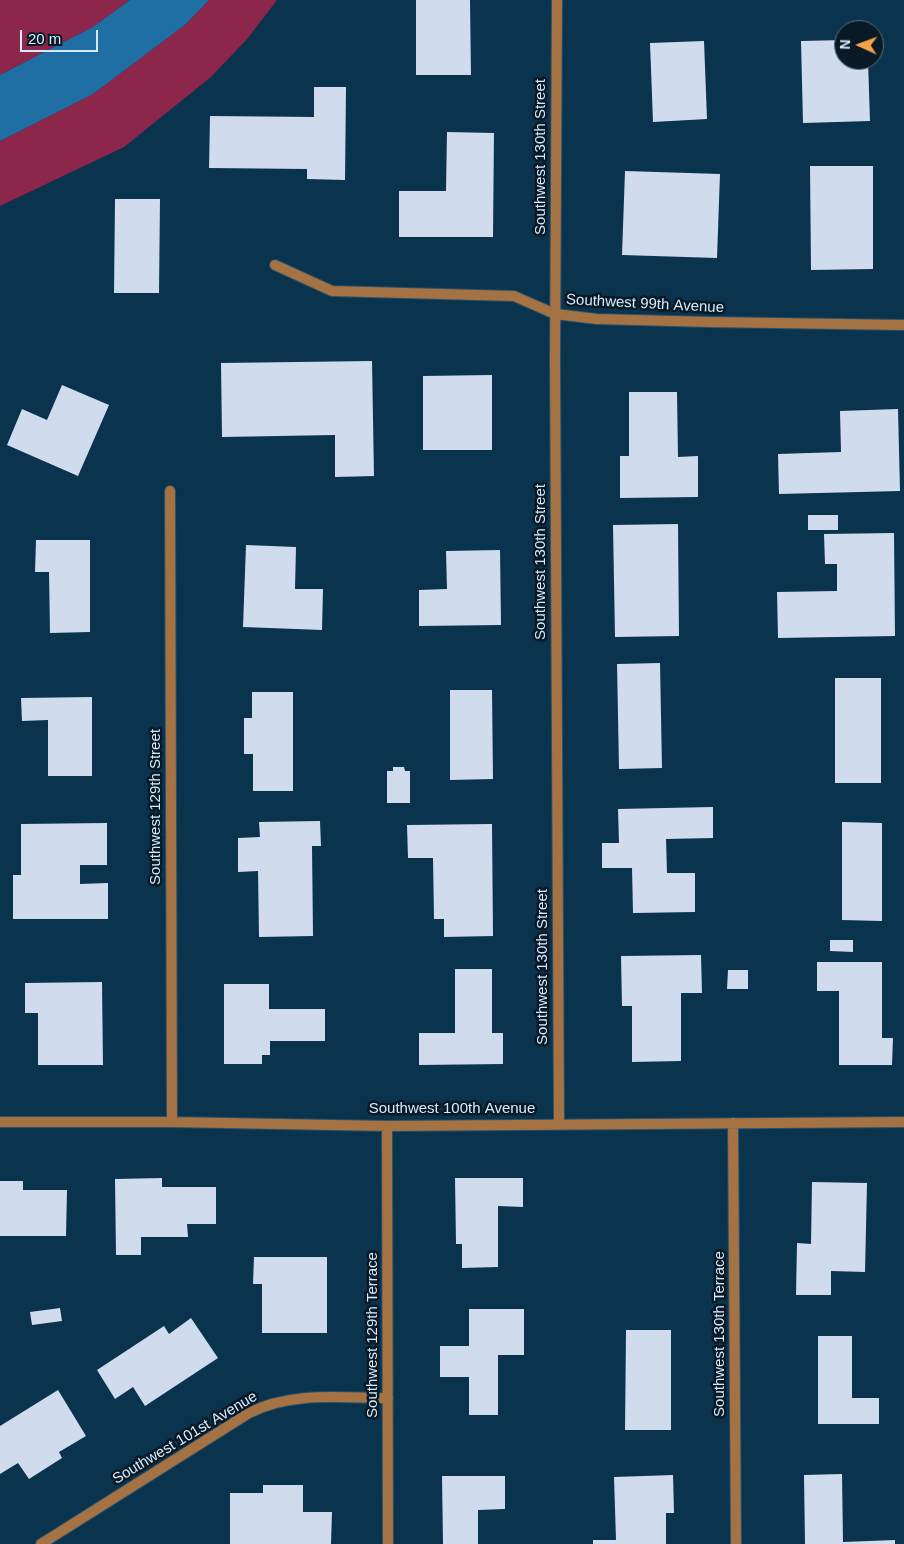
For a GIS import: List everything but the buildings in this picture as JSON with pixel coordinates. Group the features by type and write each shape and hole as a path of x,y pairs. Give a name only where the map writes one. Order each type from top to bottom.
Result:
{"street":[{"name":"Southwest 130th Street","path":"557,0 555,314 559,1124"},
{"name":"Southwest 99th Avenue","path":"275,265 332,291 514,296 555,314 597,319 904,325"},
{"name":"Southwest 129th Street","path":"170,491 172,1122"},
{"name":"Southwest 100th Avenue","path":"0,1122 172,1122 386,1126 904,1122"},
{"name":"Southwest 130th Terrace","path":"733,1123 736,1544"},
{"name":"Southwest 129th Terrace","path":"386,1126 388,1544"},
{"name":"Southwest 101st Avenue","path":"40,1544 249,1413 265,1405 307,1398 388,1398"}],"shaded area":[{"path":"0,0 130,0 93,27 0,75"},
{"path":"209,0 277,0 248,38 211,77 124,147 0,206 0,141 93,94 186,24"}],"water":[{"path":"130,0 209,0 186,24 93,94 0,141 0,75 93,27"}]}
